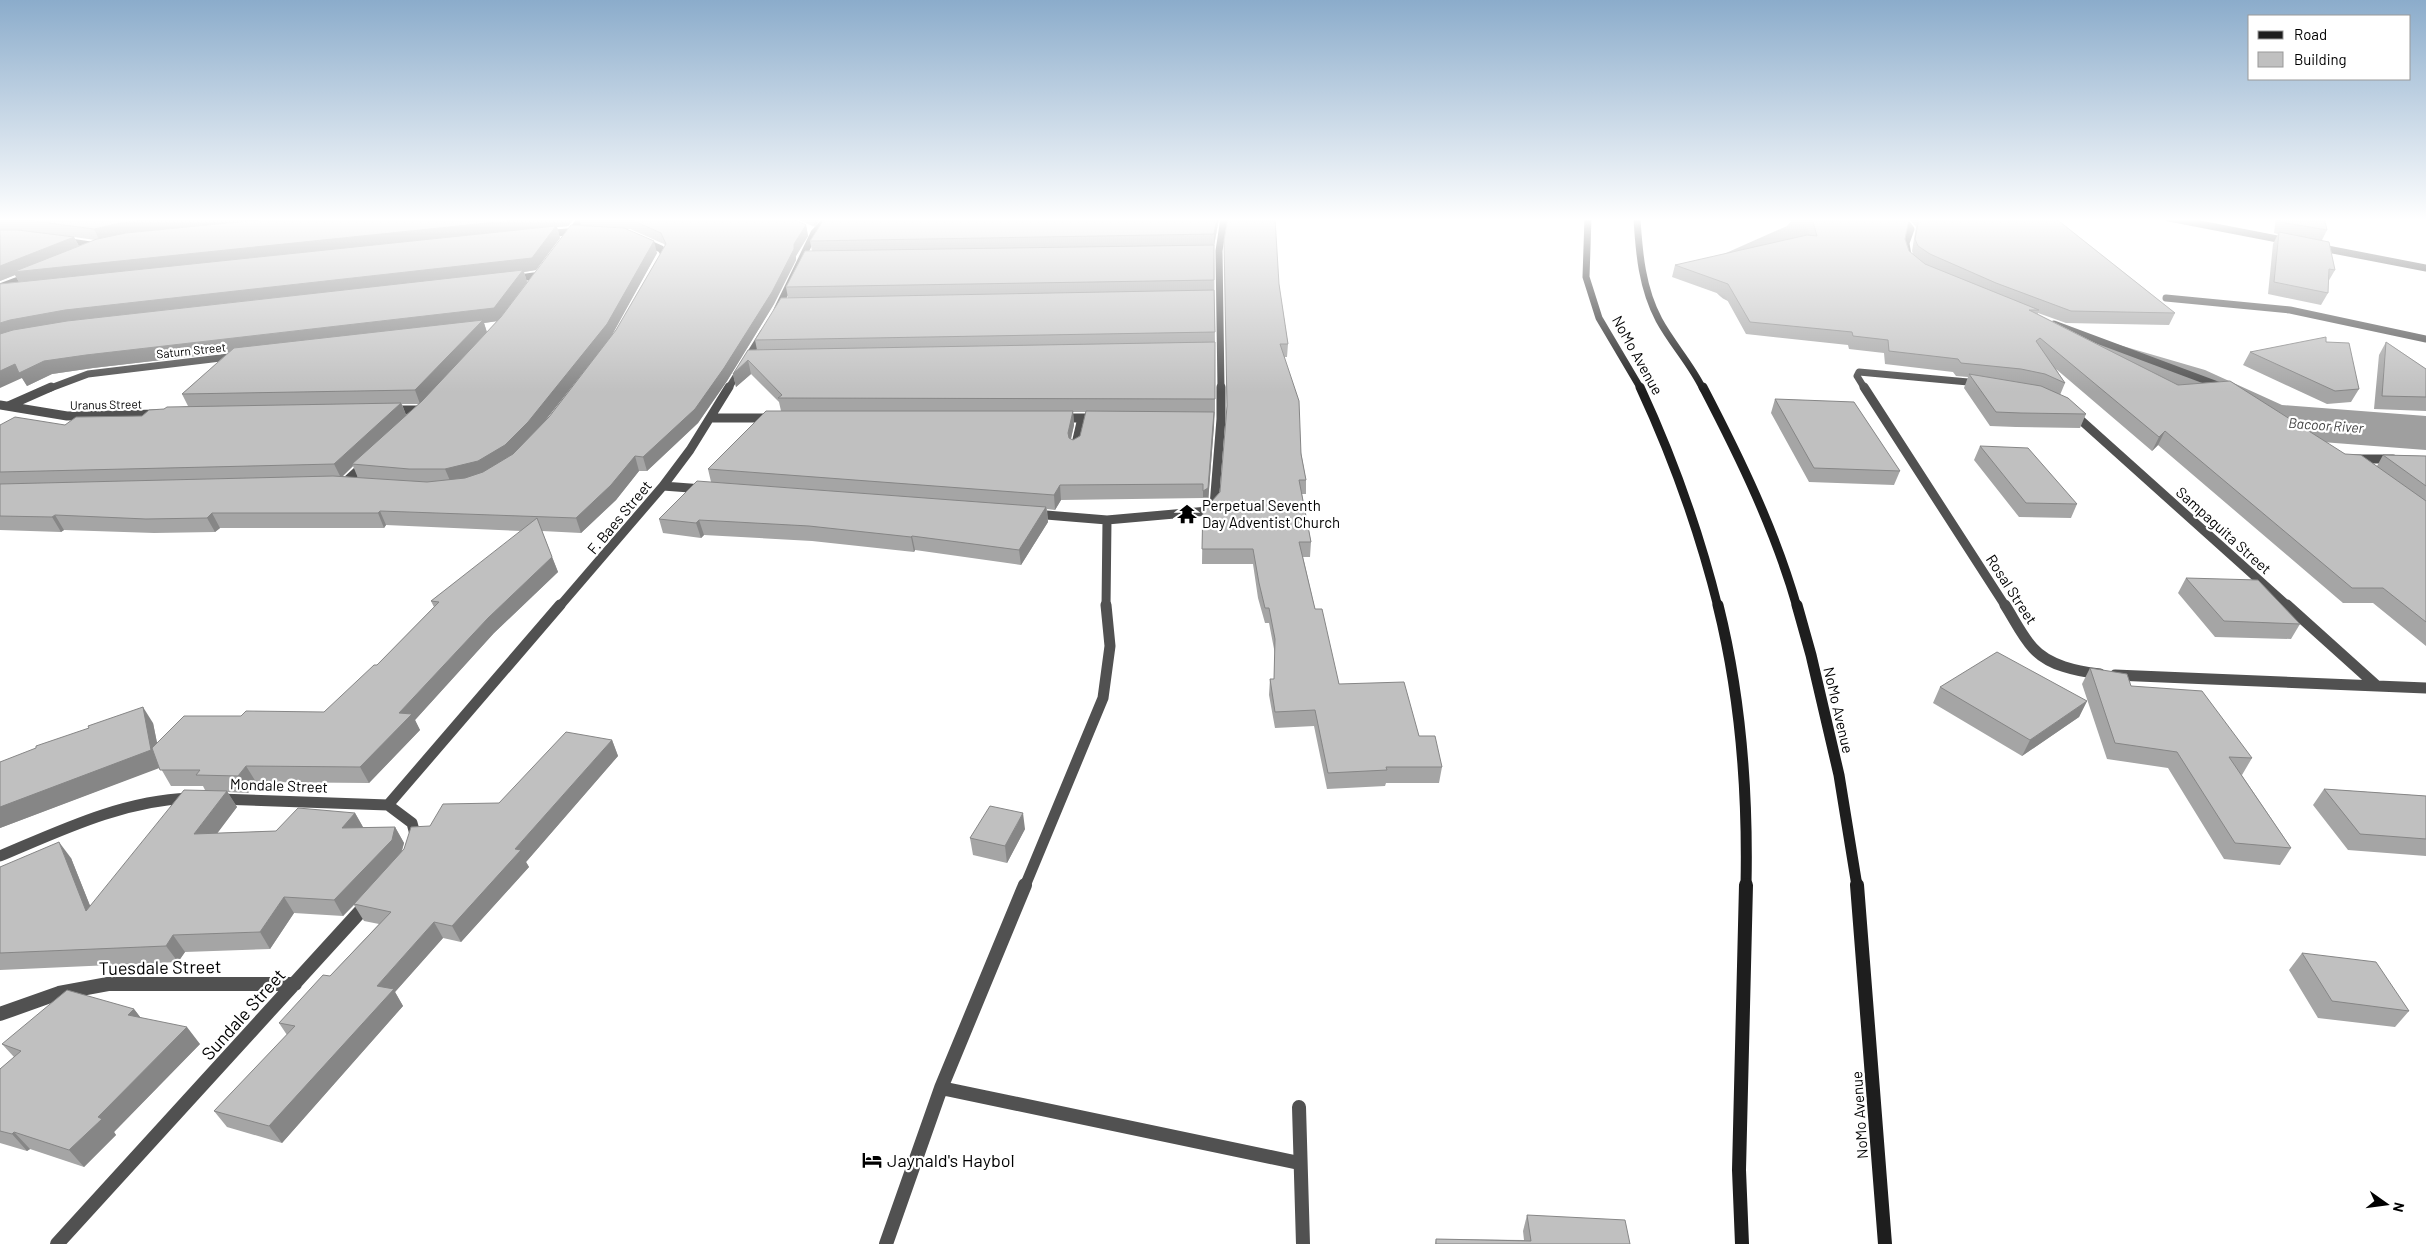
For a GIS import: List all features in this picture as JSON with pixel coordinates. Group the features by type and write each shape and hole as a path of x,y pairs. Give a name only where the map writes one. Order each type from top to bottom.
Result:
{"main road":[{"name":"NoMo Avenue","path":"1586,276 1599,318 1636,378 1668,447 1706,558 1729,649 1744,762 1747,844 1739,1170 1742,1244"},
{"name":"NoMo Avenue","path":"1643,276 1660,319 1698,378 1736,452 1784,562 1811,655 1839,775 1856,867 1885,1244"}],"street":[{"path":"0,288 28,276"},
{"path":"502,280 533,276"},
{"path":"535,283 540,276"},
{"name":"F. Baes Street","path":"388,805 663,486 752,358 768,324 785,305 798,276"},
{"path":"1020,513 1107,520 1198,512 1208,510 1214,506 1221,419 1222,350 1220,276"},
{"path":"0,292 10,291"},
{"path":"1210,297 1220,297"},
{"path":"2166,298 2234,302 2290,310 2426,339"},
{"path":"2043,320 2229,390"},
{"path":"1212,350 1222,350"},
{"name":"Saturn Street","path":"4,406 60,383 88,374 243,355"},
{"name":"Rosal Street","path":"1990,385 1867,371 1859,372 1857,376 2020,629 2033,648 2052,663 2074,671 2099,674 2426,688"},
{"path":"416,417 429,403"},
{"name":"Uranus Street","path":"4,406 67,416 166,414"},
{"name":"Sampaguita Street","path":"2066,407 2377,686"},
{"path":"383,410 423,410"},
{"path":"710,418 778,418"},
{"path":"1053,418 1102,418"},
{"path":"1075,448 1082,418"},
{"path":"1211,419 1221,419"},
{"path":"343,484 372,457"},
{"path":"2365,470 2346,458 2407,459"},
{"path":"333,484 352,485"},
{"path":"663,486 713,490"},
{"path":"886,1244 941,1088 1102,698 1110,646 1106,614 1107,520"},
{"name":"Mondale Street","path":"0,856 104,814 146,801 184,798 388,805"},
{"path":"388,805 412,823 416,837 410,852"},
{"name":"Sundale Street","path":"57,1244 380,889"},
{"name":"Tuesdale Street","path":"0,1014 59,993 108,984 295,984"},
{"path":"941,1088 1299,1163"},
{"path":"1299,1108 1299,1163 1303,1244"}],"building":[{"path":"76,276 370,276 65,310 0,323 0,284"},
{"path":"469,276 518,276 494,308 86,355 44,361 19,373 15,364 0,371 0,334 67,321"},
{"path":"532,276 634,276 607,324 528,422 505,445 478,461 445,469 409,469 352,464 422,401 501,317"},
{"path":"647,276 780,276 724,368 695,409 643,457 635,456 611,485 576,518 380,511 378,513 212,513 207,518 146,519 55,515 52,517 0,516 0,484 333,476 427,482 465,478 483,472 513,454 549,417 616,330"},
{"path":"792,276 1214,276 1214,280 786,287"},
{"path":"1225,276 1279,276 1288,344 1280,344 1299,401 1301,454 1306,480 1299,480 1311,542 1299,542 1315,609 1322,609 1339,684 1404,682 1419,736 1435,736 1442,767 1386,767 1387,770 1328,773 1315,710 1275,712 1270,679 1274,679 1275,639 1269,608 1265,608 1253,549 1202,549 1203,503 1212,501 1220,492 1227,406"},
{"path":"1706,276 1955,276 2039,310 2029,310 2178,385 2230,381 2345,454 2361,455 2426,501 2426,622 2383,588 2352,588 2165,431 2159,437 2040,338 2036,341 2065,383 2045,374 2021,369 1961,363 1958,359 1889,351 1888,340 1853,336 1852,332 1750,322 1728,284"},
{"path":"1980,276 2128,276 2175,313 2071,311"},
{"path":"2275,276 2329,276 2328,293 2274,282"},
{"path":"1214,290 1215,332 755,340 781,298"},
{"path":"483,320 415,390 182,394 234,348"},
{"path":"2326,337 2326,342 2349,343 2359,389 2335,391 2250,352"},
{"path":"1215,342 1215,399 778,398 782,395 748,360 733,374 748,350"},
{"path":"2386,342 2426,369 2426,397 2382,396"},
{"path":"1969,374 2041,386 2068,398 2086,414 1996,412"},
{"path":"1775,399 1854,402 1900,471 1814,468"},
{"path":"401,403 334,464 0,472 0,425 15,417 65,425 76,417 142,416 149,410 167,407"},
{"path":"766,411 1073,411 1068,433 1069,438 1073,440 1080,436 1086,411 1214,412 1208,488 1203,491 1203,484 1060,485 1054,495 708,469"},
{"path":"1980,446 2028,448 2077,504 2026,503"},
{"path":"2383,455 2426,456 2426,486"},
{"path":"697,481 1046,507 1019,550 912,536 809,526 699,520 696,523 659,519"},
{"path":"537,518 552,557 488,618 399,713 412,714 360,767 246,766 238,776 196,775 200,770 160,770 152,748 184,716 241,716 246,711 324,712 374,665 377,665 439,602 431,601"},
{"path":"2186,578 2258,580 2300,624 2224,621"},
{"path":"1997,652 2087,701 2030,740 1940,687"},
{"path":"2090,668 2127,674 2131,686 2202,691 2252,758 2229,757 2291,848 2235,843 2177,752 2115,743"},
{"path":"143,707 151,750 0,807 0,762 36,748 36,746 89,728 88,726"},
{"path":"566,732 612,740 515,849 521,850 452,926 434,922 377,986 394,989 269,1126 214,1111 295,1026 279,1023 323,975 330,976 391,912 354,904 404,849 411,827 430,826 443,804 499,803"},
{"path":"2324,789 2426,796 2426,839 2360,834"},
{"path":"184,790 227,791 194,834 276,831 298,808 355,813 342,828 395,827 392,840 334,900 284,897 260,932 173,935 166,946 0,953 0,867 59,842 86,911"},
{"path":"990,806 1023,813 1005,846 970,838"},
{"path":"2302,953 2376,962 2409,1011 2332,1001"},
{"path":"67,990 134,1009 128,1015 187,1027 98,1117 102,1119 69,1150 14,1132 12,1134 0,1131 0,1069 21,1051 2,1044"},
{"path":"1527,1215 1625,1220 1630,1244 1436,1244 1436,1239 1531,1241"}],"waterway":[{"name":"Bacoor River","path":"1734,276 1734,284 1742,289"},
{"name":"Bacoor River","path":"2054,341 2186,381 2271,421 2426,433"}],"place":[{"name":"Perpetual Seventh Day Adventist Church","path":"1187,514"},
{"name":"Jaynald's Haybol","path":"872,1160"}]}
